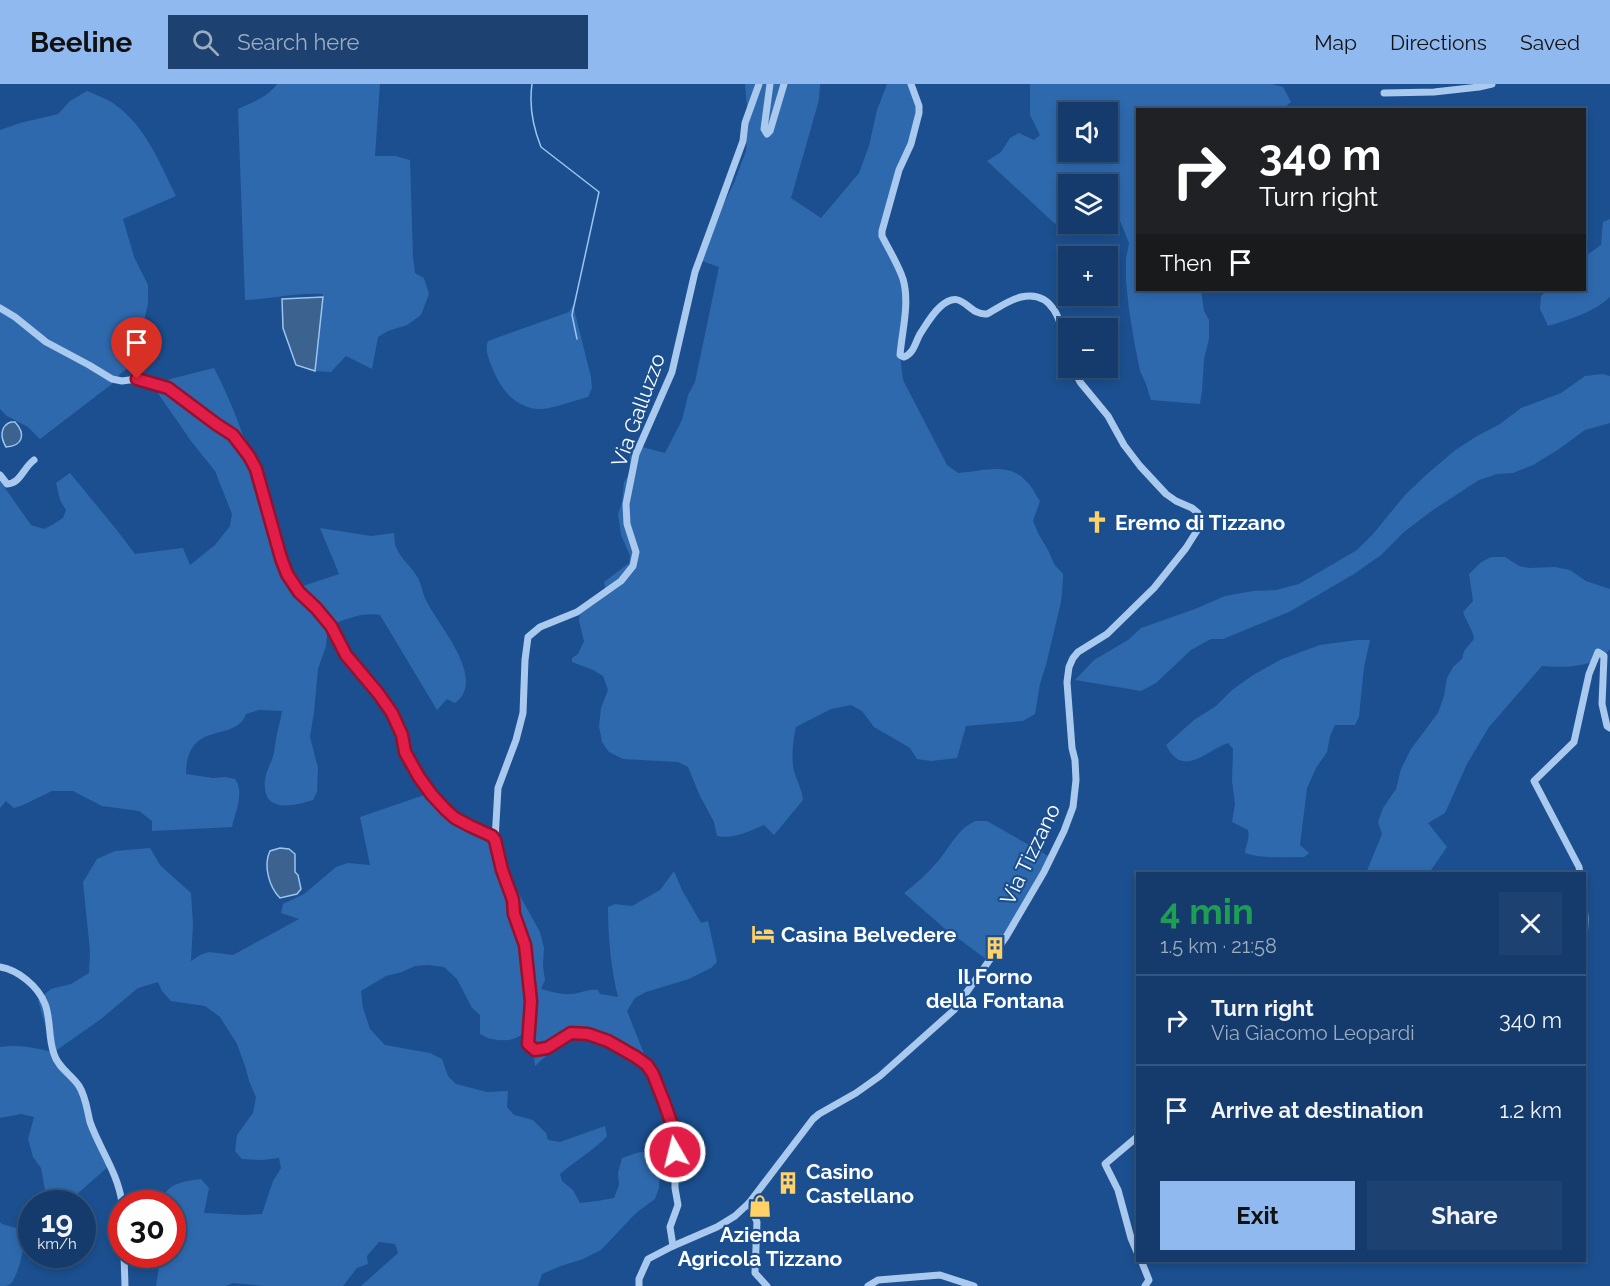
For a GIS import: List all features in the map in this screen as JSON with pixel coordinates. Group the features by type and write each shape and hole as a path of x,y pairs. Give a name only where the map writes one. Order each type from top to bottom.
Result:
{"street":[{"name":"Via Galluzzo","path":"495,840 498,788 516,740 523,713 528,637 540,627 577,612 621,581 633,566 636,552 627,524 626,504 636,454 672,372 695,272 744,141 745,123 759,84"},
{"path":"770,84 764,129 767,134 770,131 784,84"},
{"path":"911,84 919,106 917,121 911,144 899,170 882,231 882,236 903,280 906,301 900,355 904,357 910,354 930,319 947,301 960,300 982,315 1010,301 1025,297 1040,298 1052,306 1058,318"},
{"path":"1384,93 1434,92 1492,84"},
{"path":"0,308 46,342 112,379 122,381 137,379 168,388 233,435 249,456 256,469 287,574 299,592 331,626 346,655 392,713 402,735 405,752 432,795 455,818 492,836 495,840 502,870 513,900 514,914 525,945 531,1001 528,1044 535,1050 547,1048 571,1033 588,1034 608,1041 636,1057 647,1065 653,1074 672,1125 678,1205 670,1227 673,1246"},
{"name":"Via Tizzano","path":"639,1286 639,1279 648,1259 717,1227 735,1216 749,1203 813,1119 880,1076 954,1011 1006,937 1047,866 1064,831 1073,807 1076,780 1067,682 1072,658 1107,634 1154,588 1186,548 1198,529 1200,520 1198,513 1166,494 1140,466 1107,416 1078,378"},
{"path":"0,475 7,484 13,484 34,460"},
{"path":"1580,872 1534,781 1574,742 1589,674 1598,652 1604,656 1602,704 1607,726 1610,728"},
{"path":"0,967 10,969 31,984 45,1004 54,1055 79,1086 90,1122 119,1190"},
{"path":"1136,1138 1105,1164 1118,1190 1136,1250"},
{"path":"749,1203 757,1222 755,1273 767,1286"},
{"path":"1142,1262 1149,1280 1145,1286"},
{"path":"124,1268 125,1286"},
{"path":"868,1286 878,1280 940,1275 974,1286"}],"shaded area":[{"path":"277,84 380,84 375,156 395,156 410,160 415,273 424,278 429,294 421,315 407,325 378,337 372,369 346,356 331,372 315,371 323,294 245,300 238,109 264,96"},
{"path":"745,84 820,84 819,100 791,198 821,218 859,173 887,84 909,84 918,114 881,234 902,275 907,298 900,339 903,380 947,465 958,473 1003,469 1019,475 1030,485 1040,501 1033,521 1054,564 1063,574 1063,579 1061,602 1040,684 1035,714 1023,721 966,726 957,758 931,761 917,759 910,748 874,727 862,711 851,705 831,709 796,727 793,766 803,800 774,835 764,825 741,834 723,837 717,836 714,822 688,767 678,762 623,759 609,752 602,742 599,726 601,708 608,690 603,676 572,662 572,658 578,654 584,641 579,621 580,611 606,592 604,582 629,563 630,556 621,535 618,514 622,503 624,482 630,473 630,450 642,447 665,453 682,420 688,395 695,382 719,267 699,260 746,151 748,119"},
{"path":"1030,84 1272,84 1283,87 1291,102 1284,108 1136,108 1136,291 1201,291 1204,311 1209,320 1209,339 1204,359 1200,404 1151,400 1140,371 1126,281 1129,243 1118,216 1118,174 1058,174 1058,225 987,161 1001,152 1010,138 1019,133 1034,140 1040,135 1030,115"},
{"path":"87,91 113,103 134,122 150,145 176,196 123,219 134,257 148,285 148,303 144,322 136,337 138,355 132,365 112,384 40,439 28,427 7,416 0,409 0,130 58,114 70,101"},
{"path":"1610,219 1610,297 1589,311 1548,326 1540,309 1541,296 1547,291 1586,291 1586,256 1601,245 1603,222"},
{"path":"323,297 315,371 296,365 283,328 282,299"},
{"path":"573,305 591,377 592,388 588,397 543,409 523,405 506,392 497,379 488,356 488,341 569,312"},
{"path":"214,368 229,398 246,445 278,557 294,589 339,574 320,528 371,536 394,533 398,551 418,578 426,601 458,654 466,681 464,693 455,703 447,699 437,710 380,615 353,617 328,626 326,646 318,669 310,737 318,768 317,792 313,800 280,805 268,798 265,791 265,780 274,753 282,711 259,710 246,714 240,723 232,728 203,738 194,745 188,757 186,774 235,779 239,796 232,827 152,831 152,821 139,811 102,806 73,791 52,791 14,808 6,801 0,808 0,481 31,525 44,529 63,518 66,510 60,500 56,483 70,473 135,554 183,548 190,565 215,545 230,526 232,514 215,471 155,389 170,379"},
{"path":"1602,374 1610,376 1610,423 1585,430 1533,465 1513,473 1497,474 1479,480 1433,510 1404,532 1381,555 1354,574 1289,612 1223,639 1211,639 1191,650 1156,683 1141,691 1075,680 1094,660 1128,640 1141,628 1225,596 1276,590 1299,584 1357,550 1405,495 1454,451 1500,424 1521,408 1561,393 1585,376"},
{"path":"11,422 15,422 21,431 21,439 16,444 6,447 2,432"},
{"path":"1491,557 1505,557 1519,566 1529,568 1555,567 1570,570 1586,581 1610,589 1610,649 1604,655 1588,663 1569,667 1542,666 1489,727 1467,764 1445,813 1428,823 1447,847 1430,872 1366,872 1382,834 1378,822 1383,808 1396,789 1401,769 1411,749 1438,713 1447,678 1474,639 1463,612 1473,601 1469,574 1480,563"},
{"path":"1370,640 1364,667 1359,717 1355,725 1335,725 1327,752 1316,768 1307,788 1300,845 1309,853 1304,857 1282,857 1245,853 1248,830 1232,822 1235,804 1232,781 1233,749 1228,743 1195,760 1187,761 1180,760 1173,755 1166,745 1194,720 1216,706 1232,690 1282,659 1320,645"},
{"path":"430,793 442,808 490,836 505,869 540,932 544,948 545,980 541,989 559,993 598,990 600,994 618,997 610,953 608,907 615,904 632,906 660,890 674,871 701,923 708,921 717,962 711,968 689,979 646,992 635,998 627,1011 647,1061 607,1040 576,1033 565,1039 535,1066 533,1048 536,1024 510,1040 493,1039 480,1034 480,1015 472,1008 457,979 444,967 415,966 386,976 361,991 363,1008 370,1029 385,1045 430,1053 442,1059 448,1076 456,1084 487,1092 508,1091 507,1107 514,1115 533,1120 546,1133 548,1140 560,1142 605,1126 607,1136 560,1174 562,1181 573,1190 580,1203 614,1198 619,1185 618,1173 622,1158 640,1152 654,1153 660,1164 659,1188 655,1199 636,1213 601,1250 542,1274 538,1286 361,1286 398,1253 395,1244 379,1242 367,1256 368,1264 357,1268 343,1286 263,1286 233,1283 226,1286 156,1286 159,1268 186,1268 186,1190 168,1190 171,1187 201,1179 209,1188 204,1213 262,1214 273,1181 281,1168 279,1158 242,1159 235,1151 237,1135 253,1113 256,1097 237,1044 220,1017 205,1006 171,1001 158,982 138,988 101,1019 54,1052 78,1086 110,1165 82,1190 45,1190 41,1168 33,1157 28,1139 34,1117 21,1114 0,1118 0,1047 20,1046 53,1052 38,1000 51,989 71,984 89,973 90,951 83,882 97,859 115,851 150,848 160,865 191,893 193,924 191,961 209,952 233,955 299,919 281,913 283,904 304,894 336,867 348,863 370,865 360,817"},
{"path":"976,821 987,821 1050,857 990,962 944,928 904,893 930,870 964,828"},
{"path":"280,848 289,849 295,854 295,872 298,875 301,889 297,894 280,898 270,882 267,863 270,851"},
{"path":"0,1222 18,1228 18,1268 9,1285 0,1286"}],"waterway":[{"path":"532,84 532,116 541,147 599,192 572,315 577,339"}],"place":[{"name":"Eremo di Tizzano","path":"1097,522"},
{"name":"Casina Belvedere","path":"763,934"},
{"name":"Il Forno della Fontana","path":"995,948"},
{"name":"Casino Castellano","path":"788,1183"},
{"name":"Azienda Agricola Tizzano","path":"760,1206"}],"route":[{"path":"137,379 168,388 233,435 256,469 287,574 299,592 331,626 346,655 392,713 402,735 405,752 432,795 455,818 492,836 495,840 502,870 513,900 514,914 525,945 531,1001 528,1044 535,1050 547,1048 571,1033 588,1034 608,1041 647,1065 653,1074 672,1125 675,1152"}]}
